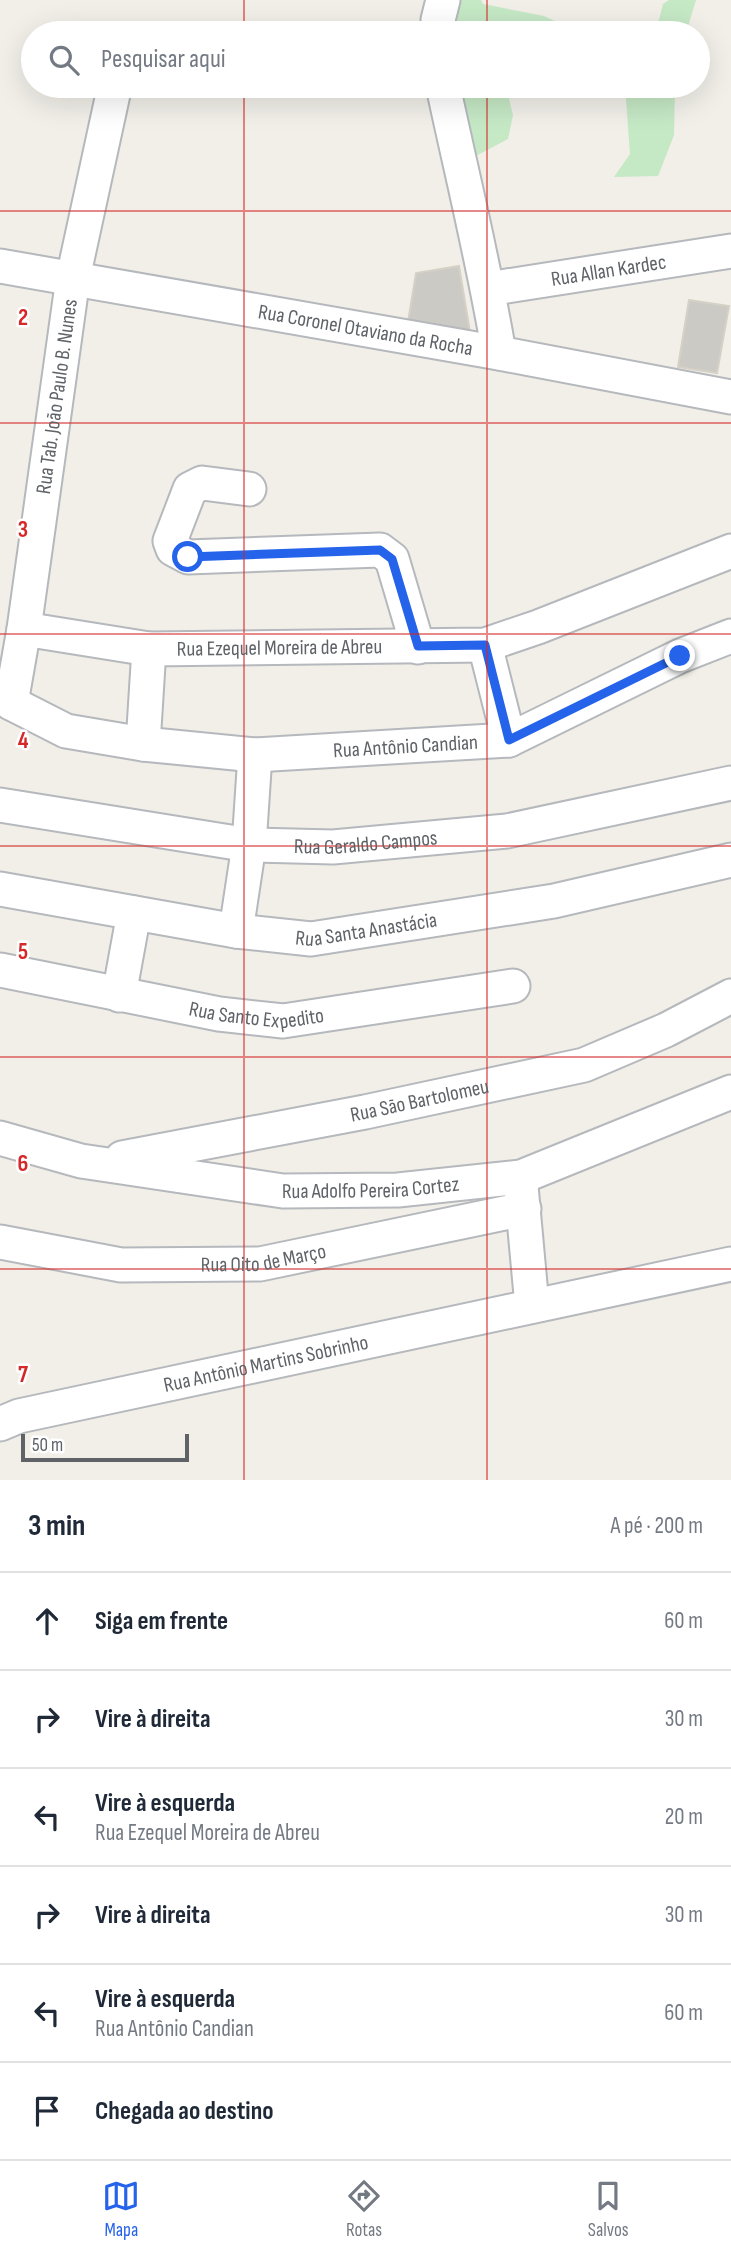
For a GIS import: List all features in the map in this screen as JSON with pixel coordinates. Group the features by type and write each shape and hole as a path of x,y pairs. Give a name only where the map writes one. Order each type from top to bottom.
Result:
{"street":[{"path":"438,21 443,0"},
{"name":"Rua Tab. João Paulo B. Nunes","path":"5,698 24,629 73,278 112,98"},
{"path":"446,98 488,289 499,353"},
{"name":"Rua Allan Kardec","path":"488,289 731,251"},
{"name":"Rua Coronel Otaviano da Rocha","path":"0,266 499,353 731,397"},
{"path":"249,489 202,483 190,489 170,541 173,549 188,557 380,550 392,559 418,646"},
{"name":"Rua Ezequel Moreira de Abreu","path":"24,629 149,649 485,645 538,627 731,551"},
{"name":"Rua Antônio Candian","path":"5,698 66,730 143,744 256,755 509,740 680,656 731,636"},
{"path":"485,645 509,740"},
{"path":"143,744 149,649"},
{"path":"236,931 250,845 256,755"},
{"name":"Rua Geraldo Campos","path":"0,805 250,845 333,847 507,831 731,783"},
{"name":"Rua Santa Anastácia","path":"0,889 236,931 311,939 555,901 731,860"},
{"path":"118,995 134,913"},
{"name":"Rua Santo Expedito","path":"0,970 219,1014 283,1021 513,986"},
{"name":"Rua São Bartolomeu","path":"95,1163 365,1112 584,1065 666,1030 731,996"},
{"name":"Rua Adolfo Pereira Cortez","path":"0,1138 95,1163 283,1191 522,1193 731,1092"},
{"path":"522,1193 532,1306"},
{"name":"Rua Oito de Março","path":"0,1242 121,1265 260,1265 522,1193"},
{"name":"Rua Antônio Martins Sobrinho","path":"0,1424 19,1416 731,1264"}],"green space":[{"path":"451,0 481,0 483,4 544,16 555,21 443,21"},
{"path":"669,0 696,0 690,21 657,21 663,4"},
{"path":"451,98 509,98 513,115 508,139 470,159"},
{"path":"626,98 675,98 674,135 658,176 614,177 630,154"}],"building":[{"path":"459,266 470,332 408,322 416,273"},
{"path":"689,300 729,306 717,373 678,367"}],"route":[{"path":"188,557 380,550 392,559 418,646 485,645 509,740 680,656"}]}
